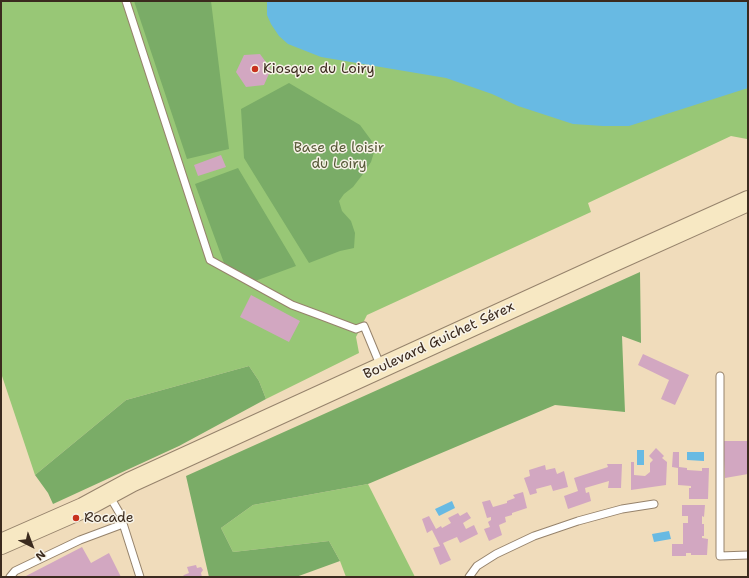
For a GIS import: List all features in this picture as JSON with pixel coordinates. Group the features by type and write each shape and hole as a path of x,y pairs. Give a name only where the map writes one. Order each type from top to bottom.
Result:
{"main road":[{"name":"Boulevard Guichet Sérex","path":"1,544 83,508 131,482 617,259 748,201"},
{"name":"Boulevard Guichet Sérex","path":"1,530 104,488 131,482"}],"lane":[{"path":"126,1 210,260 292,305 356,329 364,326 381,368"},
{"path":"720,376 720,556 748,555"},
{"path":"108,494 120,514 140,577"},
{"path":"469,577 477,566 489,558 534,536 578,521 622,509 654,504"},
{"path":"10,577 15,571 80,540 123,524"}],"green space":[{"name":"Base de loisir du Loiry","path":"1,1 748,1 748,138 731,136 588,203 591,212 367,315 356,337 359,353 266,399 259,381 249,366 126,400 35,475 1,373"},
{"path":"134,1 211,1 229,149 187,159"},
{"path":"289,83 360,125 371,140 375,149 371,162 363,174 339,201 342,211 351,221 355,233 354,248 340,251 309,263 244,158 241,109"},
{"path":"238,168 296,266 255,281 224,263 195,184"},
{"path":"640,272 641,343 622,336 625,412 555,405 368,484 253,505 221,528 233,552 329,541 340,561 296,577 209,577 186,476"},
{"path":"249,366 259,381 266,399 179,446 53,504 48,493 35,475 126,400"},
{"path":"368,484 415,577 346,577 340,561 329,541 233,552 221,528 253,505"}],"water":[{"path":"267,1 748,1 748,88 629,126 573,124 518,106 492,94 446,78 321,57 288,44 279,36 271,24 267,15"},
{"path":"637,450 644,450 644,465 637,465"},
{"path":"687,452 704,452 704,461 687,460"},
{"path":"452,501 455,508 439,516 435,509"},
{"path":"669,531 671,539 654,542 652,534"}],"building":[{"path":"260,54 271,69 264,85 246,87 236,72 244,55"},
{"path":"221,155 226,167 198,176 194,165"},
{"path":"251,295 300,321 289,342 240,317"},
{"path":"643,354 689,375 675,405 661,399 669,380 638,365"},
{"path":"723,441 748,441 748,474 725,478"},
{"path":"656,448 664,456 662,458 667,462 666,485 631,490 631,462 634,462 634,475 645,476 650,472 650,463 653,460 649,456"},
{"path":"673,452 679,452 679,467 687,468 687,470 702,471 702,468 709,468 708,499 689,499 689,488 691,488 691,486 678,485 678,468 672,467"},
{"path":"607,464 622,464 621,488 608,488 609,481 585,488 586,493 589,492 591,501 568,509 564,496 578,491 574,478 608,467"},
{"path":"545,465 546,470 555,468 557,474 564,471 568,487 553,491 551,485 536,489 537,493 530,495 524,478 530,476 529,470"},
{"path":"523,492 527,508 505,517 506,522 499,525 502,535 489,541 484,529 490,527 488,522 491,520 491,517 487,518 482,502 490,500 493,507 507,503 507,501 515,498 513,495"},
{"path":"682,505 705,505 704,517 702,516 704,536 702,536 702,538 708,539 707,555 691,555 691,553 686,553 686,556 672,556 672,544 683,544 683,523 688,523 688,516 682,516"},
{"path":"467,512 471,518 463,523 466,529 474,525 478,534 460,543 457,537 443,543 451,560 440,565 433,548 440,546 432,530 427,533 422,519 429,516 436,529 441,526 442,528 451,523 448,518 458,513 460,516"},
{"path":"82,547 91,563 109,553 121,577 24,577"},
{"path":"196,565 197,568 201,567 203,570 201,573 202,577 182,577 189,573 187,567"}],"place":[{"name":"Kiosque du Loiry","path":"255,69"},
{"name":"Rocade","path":"76,518"}]}
